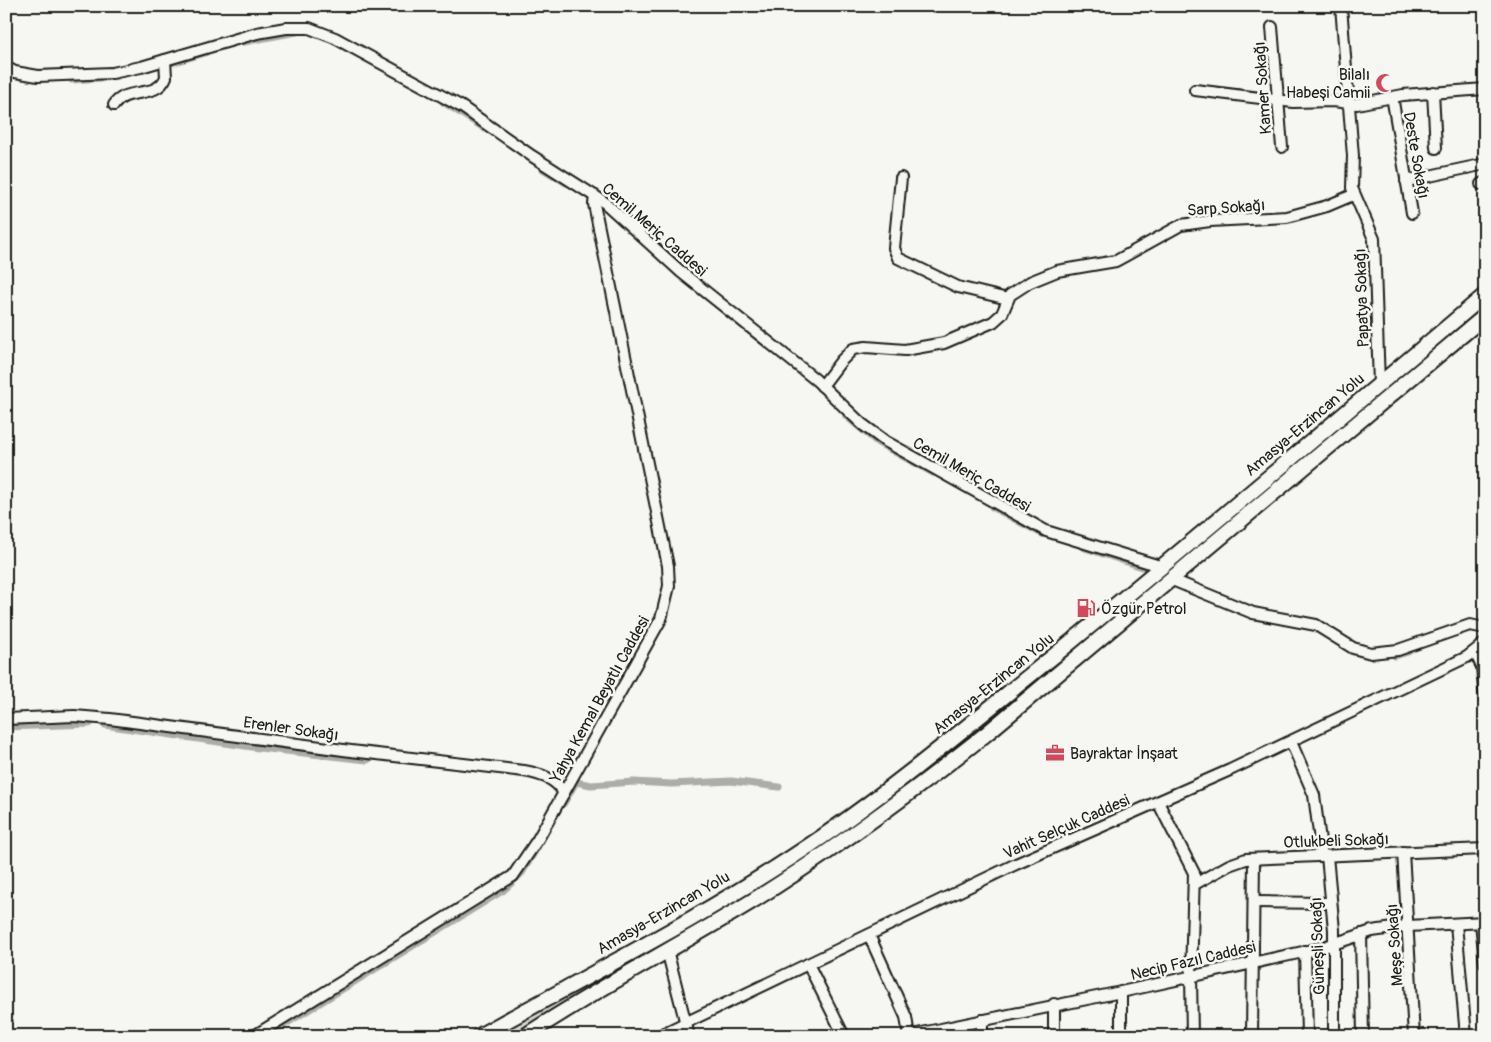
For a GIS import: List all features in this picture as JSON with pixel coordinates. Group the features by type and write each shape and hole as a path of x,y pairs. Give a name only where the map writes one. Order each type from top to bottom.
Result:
{"highway":[{"name":"Amasya-Erzincan Yolu","path":"479,1036 695,916 820,838 955,738 1163,567 1485,295"},
{"name":"Amasya-Erzincan Yolu","path":"524,1036 590,994 770,889 894,804 986,734 1485,316"}],"street":[{"name":"Papatya Sokağı","path":"1341,6 1353,156 1353,195 1374,239 1379,384"},
{"name":"Cemil Meriç Caddesi","path":"6,67 15,72 38,76 112,73 165,60 257,33 301,27 317,31 451,101 595,196 620,216 697,286 822,386 862,424 885,441 1028,523 1066,538 1163,567"},
{"name":"Kamer Sokağı","path":"1272,27 1282,147"},
{"path":"114,105 125,95 158,87 166,77 165,60"},
{"path":"1195,90 1278,100 1364,104 1403,95 1485,88"},
{"path":"1433,92 1436,148"},
{"name":"Deste Sokağı","path":"1393,102 1412,213"},
{"path":"1406,181 1485,164"},
{"path":"901,178 894,248 898,258 958,287 1008,299"},
{"name":"Sarp Sokağı","path":"822,386 852,349 866,347 905,350 944,343 993,322 1002,314 1008,299 1023,286 1037,278 1071,268 1116,261 1181,225 1204,221 1287,216 1328,206 1353,195"},
{"name":"Yahya Kemal Beyatlı Caddesi","path":"254,1036 464,905 507,882 517,872 538,840 652,637 664,610 669,586 664,542 594,204 595,196"},
{"path":"1170,579 1253,612 1316,625 1353,648 1371,653 1398,650 1470,625 1485,628"},
{"name":"Vahit Selçuk Caddesi","path":"658,1036 1016,864 1291,742 1475,652 1485,643"},
{"path":"1475,652 1482,667 1485,699"},
{"name":"Erenler Sokağı","path":"6,719 59,716 110,719 351,751 524,771 549,778 560,786 564,793"},
{"name":"Güneşli Sokağı","path":"1291,742 1314,794 1325,856 1334,943 1334,1036"},
{"path":"1158,802 1191,865 1195,884 1191,976 1192,1036"},
{"name":"Otlukbeli Sokağı","path":"1195,884 1235,862 1254,859 1485,849"},
{"name":"Meşe Sokağı","path":"1403,852 1414,1036"},
{"path":"1252,1036 1254,859"},
{"path":"1254,902 1330,903"},
{"path":"1483,922 1485,963"},
{"name":"Necip Fazıl Caddesi","path":"908,1036 1054,1004 1121,992 1334,943 1361,934 1408,926 1483,922"},
{"path":"1456,924 1466,1036"},
{"path":"1361,934 1363,1036"},
{"path":"869,935 906,1016 908,1036"},
{"path":"667,950 687,1022 689,1036"},
{"path":"1305,950 1307,1036"},
{"path":"808,964 844,1036"},
{"path":"1121,992 1121,1036"},
{"path":"1054,1004 1054,1036"},
{"path":"982,1020 982,1036"}],"shaded area":[{"path":"1485,302 1485,308 984,727 897,794 777,877 512,1036 493,1036 653,946 814,848"}],"waterway":[{"path":"244,42 297,32"},
{"path":"165,65 205,53"},
{"path":"72,80 116,77"},
{"path":"443,102 487,130"},
{"path":"543,169 566,183"},
{"path":"846,416 878,443 933,473"},
{"path":"992,507 1042,534"},
{"path":"1085,548 1142,567"},
{"path":"1395,656 1408,652"},
{"path":"6,725 89,722"},
{"path":"105,723 259,746 367,758"},
{"path":"564,803 576,782 591,785 634,782 672,784 731,781 779,787"},
{"path":"266,1036 504,890 522,873 537,848"}],"place":[{"name":"Bilalı Habeşi Camii","path":"1385,83"},
{"name":"Özgür Petrol","path":"1086,608"},
{"name":"Bayraktar İnşaat","path":"1055,753"}]}
